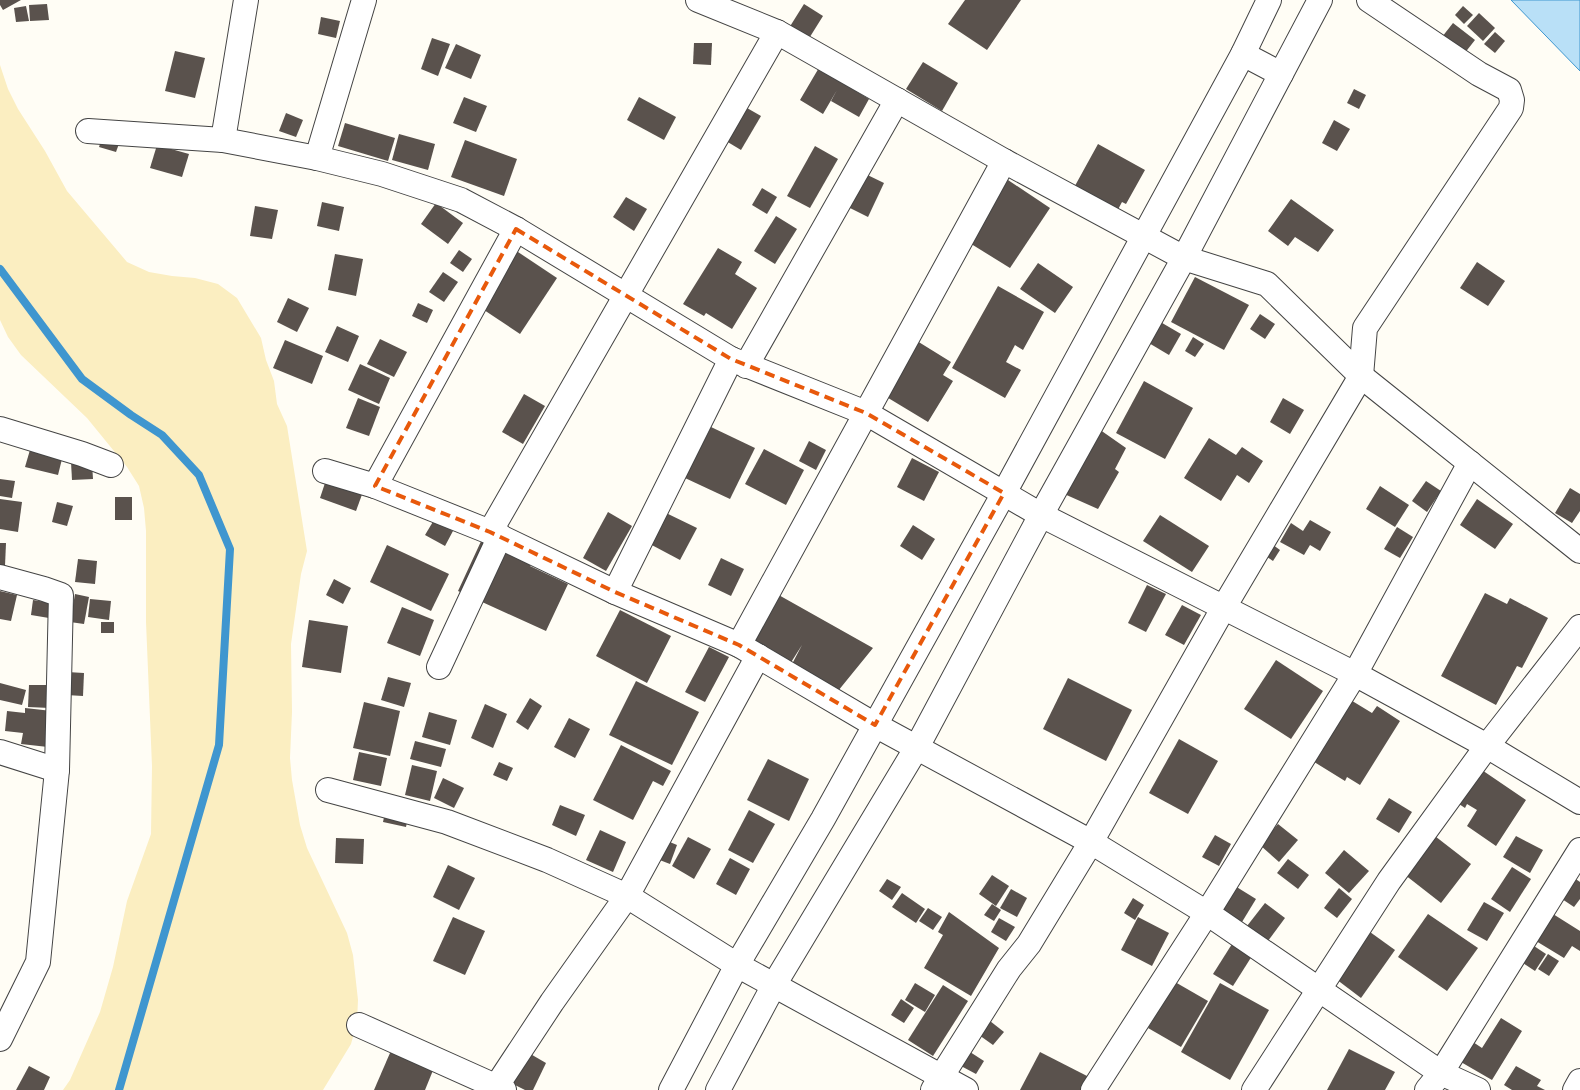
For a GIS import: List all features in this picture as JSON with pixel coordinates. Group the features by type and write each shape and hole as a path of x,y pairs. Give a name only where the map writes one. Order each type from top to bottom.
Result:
{"street":[{"path":"223,140 246,0"},
{"path":"317,158 364,0"},
{"path":"698,0 777,32 1004,161 1184,258 1267,284 1361,376 1580,551"},
{"path":"671,1090 737,965 823,819 1004,493 1243,54 1268,0"},
{"path":"718,1090 774,985 917,747 1041,515 1184,258 1320,0"},
{"path":"937,1083 1010,969 1029,944 1092,842 1224,607 1361,376 1365,328 1511,108 1512,100 1509,90 1480,74 1369,0"},
{"path":"439,667 495,534 626,295 777,32"},
{"path":"1243,54 1281,74"},
{"path":"615,592 738,363 897,100"},
{"path":"88,131 223,140 317,158 382,174 461,200 516,229 738,363 866,412 1041,515 1355,674 1487,746 1580,802"},
{"path":"359,1025 498,1089 552,1002 627,896 866,412 1004,161"},
{"path":"375,486 516,229"},
{"path":"0,429 82,454 111,465"},
{"path":"1093,1090 1207,913 1355,674 1470,463"},
{"path":"326,471 375,486 495,534 615,592 749,650 875,725 1092,842 1207,913 1319,990 1434,1082 1478,1090"},
{"path":"0,577 44,588 61,595 57,770 38,962 0,1039"},
{"path":"1254,1090 1389,882 1487,746 1580,627"},
{"path":"0,752 57,770"},
{"path":"328,790 447,822 547,860 627,896 737,965 774,985 937,1083 966,1090"},
{"path":"1434,1082 1580,850"},
{"path":"1575,1090 1580,1081"}],"highlighted area":[{"path":"516,229 731,359 866,413 1004,493 875,725 739,645 615,592 490,532 375,486"}],"sand":[{"path":"0,65 8,89 18,109 45,151 67,191 127,262 149,272 195,278 218,284 237,298 261,338 266,360 274,381 277,404 287,426 307,551 301,574 291,644 292,712 290,758 292,780 300,825 307,848 347,933 353,955 358,1000 357,1022 351,1044 323,1090 63,1090 70,1080 100,1012 113,967 127,901 151,834 152,766 146,622 146,531 144,508 139,486 127,467 87,418 21,355 8,337 0,320"}],"water":[{"path":"1511,0 1580,0 1580,71"}],"building":[{"path":"0,0 21,0 3,10"},
{"path":"965,0 1021,0 987,50 948,24"},
{"path":"47,4 49,20 30,21 29,5"},
{"path":"804,4 823,16 808,40 789,28"},
{"path":"26,6 29,21 16,22 14,8"},
{"path":"1463,6 1473,15 1464,24 1455,15"},
{"path":"1479,13 1495,28 1483,41 1467,26"},
{"path":"321,17 340,21 336,38 318,34"},
{"path":"1453,23 1475,40 1464,54 1442,37"},
{"path":"1495,32 1505,41 1495,53 1484,44"},
{"path":"432,38 450,44 438,76 421,69"},
{"path":"694,43 712,43 711,65 693,64"},
{"path":"456,44 481,55 471,79 445,68"},
{"path":"175,51 205,58 195,98 165,91"},
{"path":"923,62 958,83 942,111 906,89"},
{"path":"820,66 843,80 841,82 869,99 859,117 831,101 837,90 823,114 800,100"},
{"path":"1354,89 1366,95 1359,109 1347,103"},
{"path":"464,97 487,106 476,132 453,123"},
{"path":"639,97 676,117 664,140 627,120"},
{"path":"740,104 761,116 741,150 721,138"},
{"path":"286,113 303,120 296,137 279,131"},
{"path":"1334,120 1350,129 1337,151 1322,143"},
{"path":"345,123 395,138 388,161 338,146"},
{"path":"104,132 121,138 116,152 99,147"},
{"path":"399,134 435,144 428,170 392,160"},
{"path":"465,140 517,159 504,196 451,177"},
{"path":"1098,144 1145,170 1126,204 1122,202 1114,217 1071,193"},
{"path":"157,145 189,154 182,177 150,168"},
{"path":"815,146 838,159 810,208 787,196"},
{"path":"851,167 884,183 868,217 834,200"},
{"path":"1008,180 1050,208 1010,268 968,242"},
{"path":"762,188 777,197 767,214 752,205"},
{"path":"626,197 647,209 634,231 613,217"},
{"path":"1291,199 1334,230 1318,252 1295,237 1288,246 1268,231"},
{"path":"322,202 344,207 339,231 317,226"},
{"path":"436,203 463,223 448,244 421,224"},
{"path":"255,206 278,210 272,239 250,236"},
{"path":"776,216 797,229 775,264 754,251"},
{"path":"509,246 557,278 520,334 472,302"},
{"path":"718,248 742,262 735,274 757,288 732,329 706,313 704,316 683,304"},
{"path":"459,250 472,259 463,272 450,263"},
{"path":"335,254 363,259 356,296 328,290"},
{"path":"1477,262 1505,281 1488,306 1460,288"},
{"path":"1038,263 1073,287 1055,313 1020,289"},
{"path":"443,272 458,282 444,302 429,292"},
{"path":"1195,277 1249,305 1224,350 1171,322"},
{"path":"998,286 1044,312 1023,350 1015,345 1006,362 1021,370 1005,398 952,368"},
{"path":"288,298 309,308 297,332 277,322"},
{"path":"418,303 433,310 427,323 412,316"},
{"path":"1145,313 1181,334 1169,355 1132,333"},
{"path":"1260,314 1275,324 1265,339 1250,329"},
{"path":"337,326 359,336 348,362 325,352"},
{"path":"909,336 951,362 943,375 953,381 928,422 875,390"},
{"path":"1193,337 1204,344 1195,357 1185,351"},
{"path":"380,339 407,352 394,377 367,364"},
{"path":"285,340 323,356 312,384 273,368"},
{"path":"360,364 390,378 379,404 348,390"},
{"path":"1144,381 1193,408 1165,459 1116,433"},
{"path":"524,394 545,406 523,444 502,432"},
{"path":"358,398 380,407 369,436 346,428"},
{"path":"1283,398 1304,410 1290,434 1270,422"},
{"path":"1086,420 1126,448 1115,469 1119,472 1098,509 1053,489"},
{"path":"711,427 755,448 730,499 685,478"},
{"path":"1209,438 1236,455 1242,447 1263,461 1249,483 1237,475 1221,501 1184,478"},
{"path":"809,441 826,450 816,470 799,461"},
{"path":"32,443 64,451 58,475 25,467"},
{"path":"764,449 804,470 786,505 745,484"},
{"path":"912,458 939,472 924,501 897,487"},
{"path":"71,462 92,462 93,479 72,480"},
{"path":"327,477 364,489 356,511 320,498"},
{"path":"0,479 15,481 12,498 0,496"},
{"path":"1426,481 1441,491 1427,512 1412,501"},
{"path":"1380,486 1409,505 1395,527 1366,509"},
{"path":"1570,488 1580,494 1580,511 1572,523 1555,513"},
{"path":"115,497 132,497 132,520 115,520"},
{"path":"0,499 22,502 18,532 0,529"},
{"path":"1477,499 1513,524 1495,549 1460,525"},
{"path":"57,502 73,506 67,526 52,522"},
{"path":"608,512 632,526 606,571 583,558"},
{"path":"664,512 697,528 680,560 648,543"},
{"path":"1160,515 1209,546 1192,572 1143,541"},
{"path":"434,520 453,531 445,546 425,535"},
{"path":"1310,520 1331,532 1320,551 1310,545 1304,555 1280,542 1291,523 1303,531"},
{"path":"913,525 935,539 922,560 900,546"},
{"path":"1397,527 1413,537 1400,558 1384,549"},
{"path":"483,537 533,560 530,566 568,584 546,631 458,591"},
{"path":"1266,540 1280,550 1273,561 1258,551"},
{"path":"0,543 6,543 5,566 0,565"},
{"path":"387,545 449,574 431,611 370,582"},
{"path":"721,558 744,569 731,596 708,585"},
{"path":"78,559 97,561 95,584 75,582"},
{"path":"334,579 351,588 343,604 326,595"},
{"path":"1147,585 1166,594 1146,632 1128,623"},
{"path":"768,589 873,648 838,691 792,664 802,645 790,664 741,637"},
{"path":"0,591 17,595 11,621 0,619"},
{"path":"1485,593 1507,604 1510,598 1548,618 1522,668 1517,666 1496,705 1441,676"},
{"path":"75,594 89,597 84,624 70,622"},
{"path":"90,599 111,601 109,620 88,617"},
{"path":"33,600 52,603 49,618 31,615"},
{"path":"1182,605 1201,615 1184,645 1165,635"},
{"path":"402,607 434,620 420,656 387,643"},
{"path":"620,610 671,636 647,683 596,656"},
{"path":"309,620 348,626 341,673 302,667"},
{"path":"101,622 114,622 114,633 101,633"},
{"path":"709,647 729,657 705,702 685,692"},
{"path":"1276,660 1323,691 1291,739 1244,709"},
{"path":"67,672 84,673 83,696 66,695"},
{"path":"388,677 411,683 404,707 381,700"},
{"path":"1068,678 1132,710 1106,761 1043,729"},
{"path":"636,681 699,712 672,765 609,735"},
{"path":"0,683 26,690 22,705 0,700"},
{"path":"29,685 50,685 50,708 28,707"},
{"path":"530,698 542,706 528,730 516,722"},
{"path":"1349,699 1372,713 1377,706 1400,721 1360,785 1347,777 1345,781 1311,760"},
{"path":"364,702 400,711 390,756 353,748"},
{"path":"485,704 507,714 493,748 471,738"},
{"path":"25,708 52,711 48,747 21,744 23,733 5,731 7,711 25,713"},
{"path":"429,712 457,720 450,745 422,737"},
{"path":"569,718 590,729 575,758 554,747"},
{"path":"1179,739 1218,761 1188,814 1149,793"},
{"path":"415,741 446,749 441,767 410,759"},
{"path":"621,745 671,771 663,786 653,781 633,820 593,800"},
{"path":"359,752 387,758 381,786 353,780"},
{"path":"768,759 809,779 789,821 747,800"},
{"path":"499,762 513,768 507,781 493,775"},
{"path":"412,765 437,771 430,801 405,795"},
{"path":"1476,766 1526,800 1496,846 1467,826 1477,810 1467,804 1465,808 1453,800"},
{"path":"443,778 464,788 454,808 434,798"},
{"path":"1389,798 1412,812 1399,833 1376,819"},
{"path":"560,805 585,815 576,836 552,825"},
{"path":"386,808 409,813 406,827 383,822"},
{"path":"749,810 775,824 753,863 728,850"},
{"path":"1278,824 1298,840 1279,862 1260,845"},
{"path":"600,830 626,842 613,872 586,860"},
{"path":"1431,833 1471,864 1441,903 1400,871"},
{"path":"1215,835 1231,844 1219,866 1202,857"},
{"path":"1516,836 1543,850 1530,873 1503,857"},
{"path":"688,837 711,849 694,879 672,866"},
{"path":"336,838 364,839 363,864 335,863"},
{"path":"665,840 677,845 670,864 657,859"},
{"path":"1344,850 1369,871 1349,893 1325,873"},
{"path":"730,858 750,869 736,895 716,884"},
{"path":"1288,859 1309,875 1298,889 1277,873"},
{"path":"448,865 475,878 459,910 433,897"},
{"path":"1512,867 1531,879 1510,912 1491,899"},
{"path":"992,875 1009,886 996,906 979,894"},
{"path":"1570,875 1580,882 1580,899 1574,907 1556,895"},
{"path":"887,879 901,887 892,900 879,891"},
{"path":"1235,886 1256,899 1242,922 1221,909"},
{"path":"1339,888 1352,899 1337,918 1324,908"},
{"path":"1011,889 1027,898 1017,917 1000,908"},
{"path":"902,893 925,909 916,923 892,907"},
{"path":"1133,898 1144,905 1135,920 1124,913"},
{"path":"1484,902 1504,913 1487,941 1467,930"},
{"path":"1265,903 1285,918 1268,941 1247,926"},
{"path":"992,904 1001,910 994,921 984,915"},
{"path":"928,908 942,917 933,930 919,921"},
{"path":"949,912 999,948 971,996 924,968 943,935 938,932"},
{"path":"1428,914 1478,948 1447,991 1398,957"},
{"path":"1553,914 1580,931 1580,951 1572,946 1564,958 1536,941"},
{"path":"453,917 485,931 465,975 433,961"},
{"path":"1138,917 1169,933 1152,966 1121,950"},
{"path":"999,918 1015,927 1006,941 991,932"},
{"path":"1370,932 1395,950 1361,998 1336,979"},
{"path":"1525,940 1546,954 1535,971 1514,957"},
{"path":"1232,944 1252,956 1233,986 1213,974"},
{"path":"1548,954 1559,961 1549,976 1538,969"},
{"path":"1175,982 1208,1001 1181,1047 1148,1028"},
{"path":"915,983 935,995 925,1012 905,1000"},
{"path":"1220,983 1269,1010 1230,1080 1181,1052"},
{"path":"943,985 968,1001 933,1056 908,1040"},
{"path":"901,999 914,1008 904,1023 891,1015"},
{"path":"1501,1018 1522,1031 1492,1080 1454,1058 1467,1038 1482,1048"},
{"path":"990,1021 1004,1032 993,1045 979,1035"},
{"path":"393,1046 436,1063 425,1090 374,1090"},
{"path":"1349,1049 1395,1072 1385,1090 1327,1090"},
{"path":"527,1052 546,1063 533,1090 525,1090 511,1083"},
{"path":"970,1052 984,1061 976,1074 961,1066"},
{"path":"1040,1052 1089,1077 1083,1090 1020,1090"},
{"path":"29,1066 50,1077 44,1090 16,1090"},
{"path":"1516,1066 1541,1080 1537,1086 1545,1090 1512,1090 1504,1085"}],"waterway":[{"path":"0,269 82,379 162,435 199,475 230,549 219,745 119,1090"}]}
